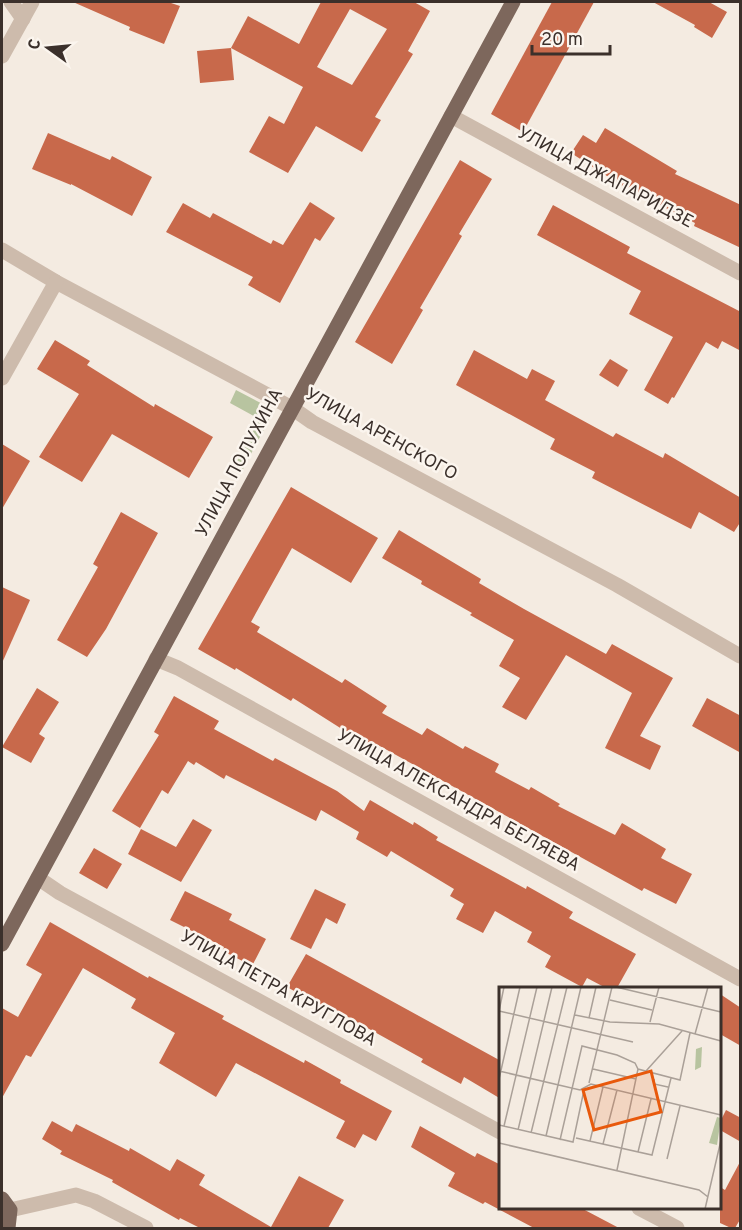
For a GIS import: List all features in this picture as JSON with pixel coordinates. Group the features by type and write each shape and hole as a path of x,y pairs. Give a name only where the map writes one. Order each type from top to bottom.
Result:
{"main road":[{"name":"УЛИЦА ПОЛУХИНА","path":"2,944 513,2"},
{"path":"6,1205 8,1228"}],"street":[{"path":"11,2 23,19"},
{"path":"2,56 32,2"},
{"name":"УЛИЦА ДЖАПАРИДЗЕ","path":"451,116 741,273"},
{"name":"УЛИЦА АРЕНСКОГО","path":"2,250 56,282 292,408 312,422 617,585 741,656"},
{"path":"2,378 56,282"},
{"name":"УЛИЦА АЛЕКСАНДРА БЕЛЯЕВА","path":"156,659 199,680 741,979"},
{"name":"УЛИЦА ПЕТРА КРУГЛОВА","path":"38,878 60,893 499,1131"},
{"path":"6,1205 76,1195 94,1201 146,1228"},
{"path":"641,1209 677,1228"}],"green space":[{"path":"236,390 274,410 242,471 234,467 259,419 230,403"}],"building":[{"path":"73,2 168,2 180,6 164,44 129,30 130,27"},
{"path":"321,2 414,2 430,11 408,51 413,54 375,117 381,120 362,152 316,126 288,173 249,152 269,116 284,124 303,87 231,48 248,16 299,44","holes":["350,9 387,29 352,85 317,67"]},
{"path":"552,2 594,2 523,132 491,114"},
{"path":"653,2 709,2 727,12 712,38 694,27 695,25"},
{"path":"231,48 234,80 200,83 197,51"},
{"path":"605,128 677,171 675,174 741,205 741,248 694,226 695,223 621,185 571,153 583,135 596,143"},
{"path":"48,133 110,160 112,156 152,177 132,216 71,184 32,169"},
{"path":"460,160 492,179 459,234 462,236 420,308 423,310 392,364 355,342"},
{"path":"310,202 335,218 320,241 315,238 280,303 248,285 253,277 166,232 183,203 210,218 213,213 271,244 273,240 283,245"},
{"path":"553,205 630,247 627,253 741,312 741,351 722,341 718,349 706,342 674,398 672,397 668,404 644,390 673,337 629,314 641,291 537,235"},
{"path":"55,340 90,361 87,365 154,407 155,404 213,437 189,478 112,434 82,482 39,457 79,394 37,369"},
{"path":"474,350 527,379 532,369 555,381 545,400 613,437 616,433 663,458 665,453 741,498 741,521 734,532 699,512 691,529 592,478 595,472 550,449 555,439 456,385"},
{"path":"610,359 628,370 618,387 599,375"},
{"path":"2,444 30,461 2,509"},
{"path":"291,487 378,538 351,583 292,548 251,622 260,627 257,632 342,683 345,679 387,706 382,713 422,735 427,728 463,749 465,746 499,764 495,772 529,790 531,787 560,804 558,806 615,835 622,823 666,849 661,858 692,874 676,904 644,888 642,891 378,745 375,750 293,698 291,701 236,668 235,670 198,649"},
{"path":"121,512 158,533 106,629 87,657 57,640 98,567 93,564"},
{"path":"399,530 481,579 479,583 606,654 612,644 673,678 640,736 661,746 650,770 605,748 632,693 566,655 526,720 502,707 520,678 499,666 514,640 470,615 472,613 421,584 422,581 382,558"},
{"path":"2,587 30,600 2,663"},
{"path":"37,688 59,702 39,734 45,738 31,763 2,747"},
{"path":"174,696 219,721 214,729 273,761 275,758 337,791 364,811 370,800 413,825 414,822 438,837 436,840 573,912 569,918 636,954 618,987 604,987 587,978 582,987 545,967 551,956 527,942 532,932 495,911 483,933 456,919 464,904 450,896 454,889 391,851 387,857 356,839 359,832 321,810 316,821 226,775 224,779 196,762 194,765 188,761 168,794 162,790 140,828 112,811 159,735 154,732"},
{"path":"707,698 741,716 741,753 692,726"},
{"path":"193,819 212,830 181,882 128,854 141,829 176,847"},
{"path":"94,848 122,864 107,889 79,873"},
{"path":"315,889 346,904 337,924 326,918 311,949 290,939"},
{"path":"185,891 232,914 229,920 266,939 252,966 223,951 224,947 170,920"},
{"path":"50,922 148,978 149,976 224,1016 222,1019 304,1063 305,1060 341,1080 340,1083 392,1111 376,1141 363,1134 355,1148 336,1138 345,1121 236,1063 216,1097 159,1063 175,1033 131,1008 136,999 83,968 31,1057 26,1055 2,1098 2,1008 18,1017 42,974 26,965"},
{"path":"306,954 499,1060 499,1098 464,1077 461,1084 421,1062 423,1059 325,1004 323,1007 287,987"},
{"path":"721,995 741,1008 741,1046 721,1035"},
{"path":"726,1110 741,1118 741,1142 721,1131 721,1120"},
{"path":"52,1121 72,1132 76,1124 129,1151 130,1148 170,1171 177,1159 205,1175 199,1185 271,1227 299,1176 344,1200 328,1228 200,1228 180,1218 179,1220 112,1182 113,1180 60,1154 62,1151 42,1139"},
{"path":"420,1126 475,1157 477,1153 499,1164 499,1209 583,1209 619,1228 534,1228 485,1202 483,1204 448,1186 455,1173 411,1147"},
{"path":"741,1160 741,1218 735,1228 720,1223 721,1188 725,1190"}]}
